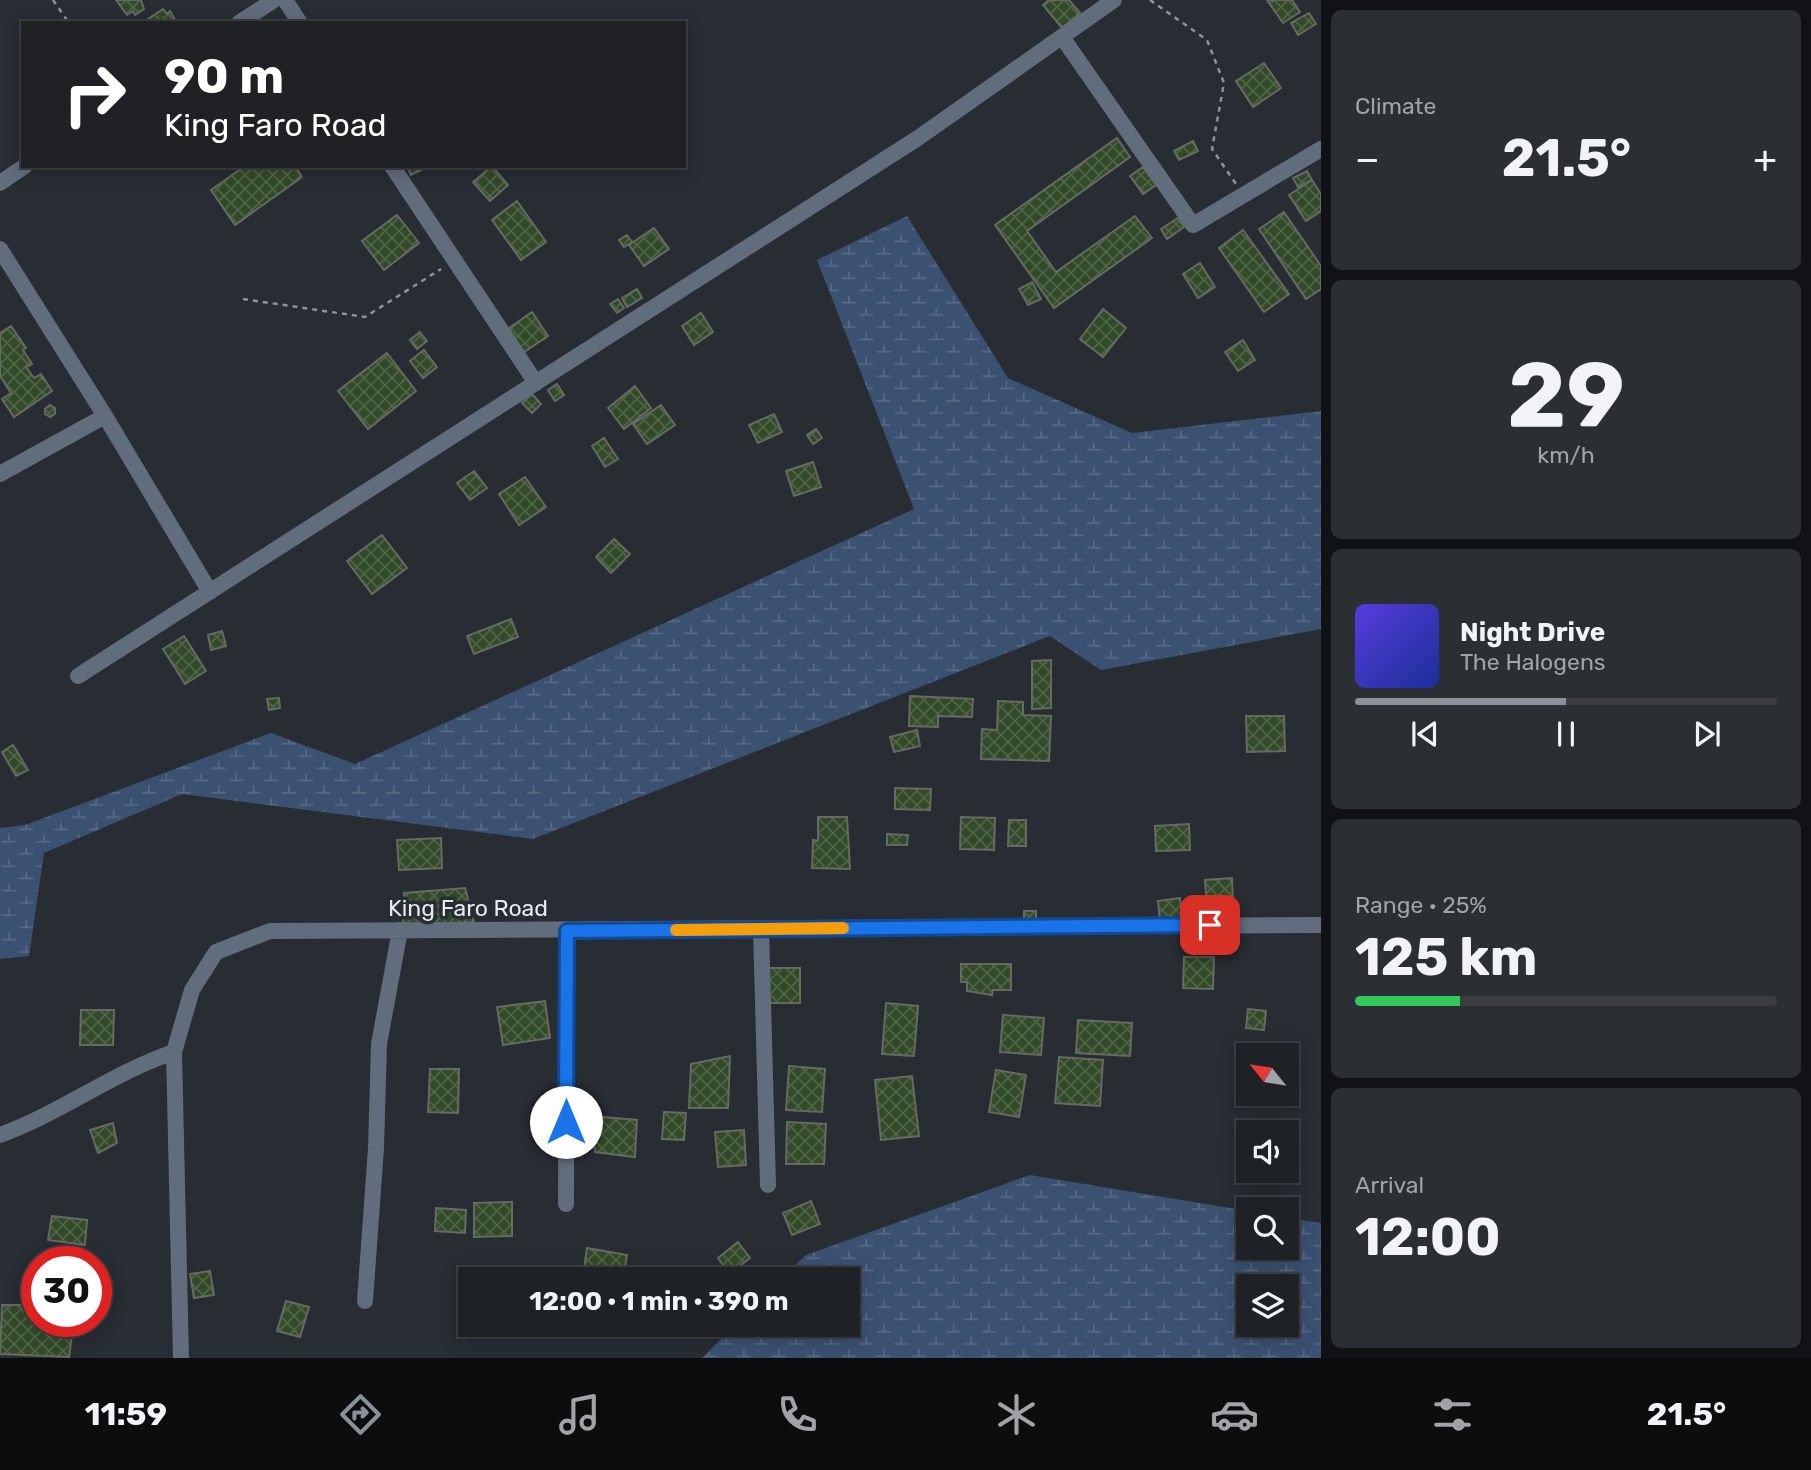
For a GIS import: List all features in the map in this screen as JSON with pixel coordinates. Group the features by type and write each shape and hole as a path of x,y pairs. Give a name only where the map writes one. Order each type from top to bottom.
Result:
{"street":[{"path":"242,21 274,0"},
{"path":"285,0 299,21"},
{"path":"78,676 918,138 1114,0"},
{"path":"1062,37 1193,225 1321,149"},
{"path":"0,183 22,168"},
{"path":"393,168 453,262 536,383"},
{"path":"0,249 105,415 210,592"},
{"path":"0,474 105,415"},
{"name":"King Faro Road","path":"181,1358 174,1052 192,990 216,952 270,931 1321,925"},
{"path":"761,929 768,1185"},
{"path":"365,1301 376,1148 379,1044 400,930"},
{"path":"566,1204 567,931"},
{"path":"0,1135 27,1125 141,1063 174,1052"}],"path":[{"path":"53,0 68,21"},
{"path":"1150,0 1207,40 1224,83 1212,149 1244,196"},
{"path":"243,299 365,317 453,262"}],"green space":[{"path":"907,216 1008,378 1132,433 1321,411 1321,629 1101,670 1050,636 533,839 182,794 44,853 29,956 0,959 0,828 25,825 271,733 355,764 914,509 817,260"},
{"path":"1030,1175 1236,1209 1236,1260 1299,1260 1299,1220 1321,1223 1321,1358 702,1358 723,1337 860,1337 860,1267 794,1267 806,1255"}],"building":[{"path":"116,0 141,0 144,9 135,15 133,11 127,15"},
{"path":"1049,0 1069,0 1080,13 1062,28 1043,5"},
{"path":"1267,0 1292,0 1300,12 1283,23"},
{"path":"163,9 167,14 170,11 176,21 145,21"},
{"path":"1309,13 1316,24 1298,35 1291,23"},
{"path":"1264,63 1281,88 1253,107 1236,81"},
{"path":"1117,138 1130,157 1027,231 1056,272 1135,216 1152,238 1054,308 995,225"},
{"path":"1193,141 1198,151 1179,160 1174,151"},
{"path":"1143,167 1156,185 1143,194 1130,176"},
{"path":"242,168 296,168 302,177 235,225 211,190"},
{"path":"408,168 425,168 411,175"},
{"path":"490,168 494,168 508,185 490,201 473,182"},
{"path":"1307,171 1312,180 1298,187 1293,178"},
{"path":"1312,180 1321,194 1321,211 1306,221 1289,195"},
{"path":"517,201 546,242 521,260 492,220"},
{"path":"1284,212 1321,266 1321,289 1306,299 1259,229"},
{"path":"397,215 419,243 384,270 362,241"},
{"path":"1178,218 1184,227 1167,239 1161,229"},
{"path":"654,228 669,249 644,266 629,245"},
{"path":"1243,230 1289,294 1264,312 1219,248"},
{"path":"627,235 632,242 624,247 619,240"},
{"path":"1200,263 1215,287 1198,298 1183,274"},
{"path":"1032,282 1041,299 1028,305 1019,289"},
{"path":"637,289 642,298 627,307 622,298"},
{"path":"618,299 624,308 617,313 610,304"},
{"path":"1103,309 1126,328 1103,357 1080,339"},
{"path":"532,312 548,336 524,352 508,329"},
{"path":"701,313 713,332 694,345 682,326"},
{"path":"11,326 26,348 23,350 32,364 26,367 34,378 41,374 52,391 14,417 2,399 11,393 0,376 0,333"},
{"path":"420,332 427,341 417,349 410,340"},
{"path":"1243,340 1255,360 1238,371 1225,352"},
{"path":"424,350 437,367 423,378 410,361"},
{"path":"387,353 416,391 368,429 338,391"},
{"path":"557,384 564,395 555,401 548,390"},
{"path":"635,386 651,408 624,429 608,408"},
{"path":"532,394 541,404 532,413 522,403"},
{"path":"50,405 55,408 55,414 50,417 45,414 45,409"},
{"path":"661,405 675,425 647,444 633,424"},
{"path":"774,414 782,432 758,443 749,425"},
{"path":"816,429 822,438 813,444 807,435"},
{"path":"604,438 618,459 605,467 592,446"},
{"path":"813,462 821,487 794,496 786,471"},
{"path":"474,471 487,488 470,500 457,483"},
{"path":"525,477 546,507 519,525 499,494"},
{"path":"382,535 407,568 372,594 347,561"},
{"path":"614,539 630,554 611,573 596,557"},
{"path":"511,619 518,637 474,654 467,636"},
{"path":"222,631 226,646 211,650 208,635"},
{"path":"184,636 206,671 185,684 163,649"},
{"path":"1051,660 1051,708 1032,709 1032,661"},
{"path":"910,696 973,699 972,717 938,716 938,727 909,726"},
{"path":"279,698 280,708 269,710 267,699"},
{"path":"998,701 1023,702 1023,715 1051,716 1049,761 981,759 982,729 997,730"},
{"path":"1246,716 1284,716 1285,751 1247,752"},
{"path":"917,730 920,746 894,752 890,737"},
{"path":"13,745 28,770 16,776 2,752"},
{"path":"895,788 931,789 930,810 895,809"},
{"path":"818,817 847,817 850,869 812,868 813,840 818,841"},
{"path":"961,817 995,818 994,850 960,849"},
{"path":"1009,820 1026,820 1026,846 1008,846"},
{"path":"1189,824 1190,850 1156,851 1155,826"},
{"path":"887,834 908,835 907,845 887,845"},
{"path":"441,838 442,868 399,870 397,840"},
{"path":"1232,878 1233,904 1207,906 1205,880"},
{"path":"465,888 474,922 403,926 404,893"},
{"path":"1180,898 1182,918 1160,921 1158,901"},
{"path":"1024,911 1036,911 1036,923 1024,923"},
{"path":"1184,957 1214,957 1213,989 1183,988"},
{"path":"961,964 1011,964 1011,990 993,990 992,995 967,991 967,982 961,982"},
{"path":"768,968 800,968 800,1003 769,1003"},
{"path":"545,1001 550,1038 503,1045 497,1007"},
{"path":"886,1003 918,1006 914,1056 882,1054"},
{"path":"1248,1009 1266,1011 1264,1030 1246,1028"},
{"path":"81,1010 114,1010 113,1045 80,1045"},
{"path":"1003,1015 1044,1018 1041,1055 1000,1052"},
{"path":"1078,1020 1132,1023 1130,1056 1076,1053"},
{"path":"730,1056 728,1108 689,1108 691,1064"},
{"path":"1059,1057 1103,1060 1100,1106 1055,1103"},
{"path":"789,1066 825,1069 822,1112 786,1110"},
{"path":"430,1069 459,1069 458,1113 428,1112"},
{"path":"996,1070 1026,1075 1019,1117 989,1112"},
{"path":"912,1076 919,1136 881,1140 875,1080"},
{"path":"664,1112 686,1113 684,1140 662,1139"},
{"path":"591,1116 637,1120 635,1157 595,1152"},
{"path":"787,1122 826,1124 824,1164 786,1164"},
{"path":"113,1123 117,1143 98,1153 90,1130"},
{"path":"744,1130 746,1165 718,1167 715,1132"},
{"path":"811,1201 820,1224 792,1235 783,1213"},
{"path":"512,1202 512,1236 474,1237 474,1203"},
{"path":"436,1208 466,1210 465,1233 435,1231"},
{"path":"52,1216 87,1220 85,1245 48,1240"},
{"path":"738,1242 750,1258 738,1267 724,1267 718,1258"},
{"path":"587,1248 627,1255 625,1267 584,1267"},
{"path":"210,1271 214,1295 194,1298 190,1274"},
{"path":"286,1301 309,1307 300,1337 277,1331"},
{"path":"2,1305 21,1305 21,1337 72,1337 69,1357 0,1354"}],"slow traffic":[{"path":"676,930 843,928"}],"route":[{"path":"566,1122 567,931 1210,925"}]}
